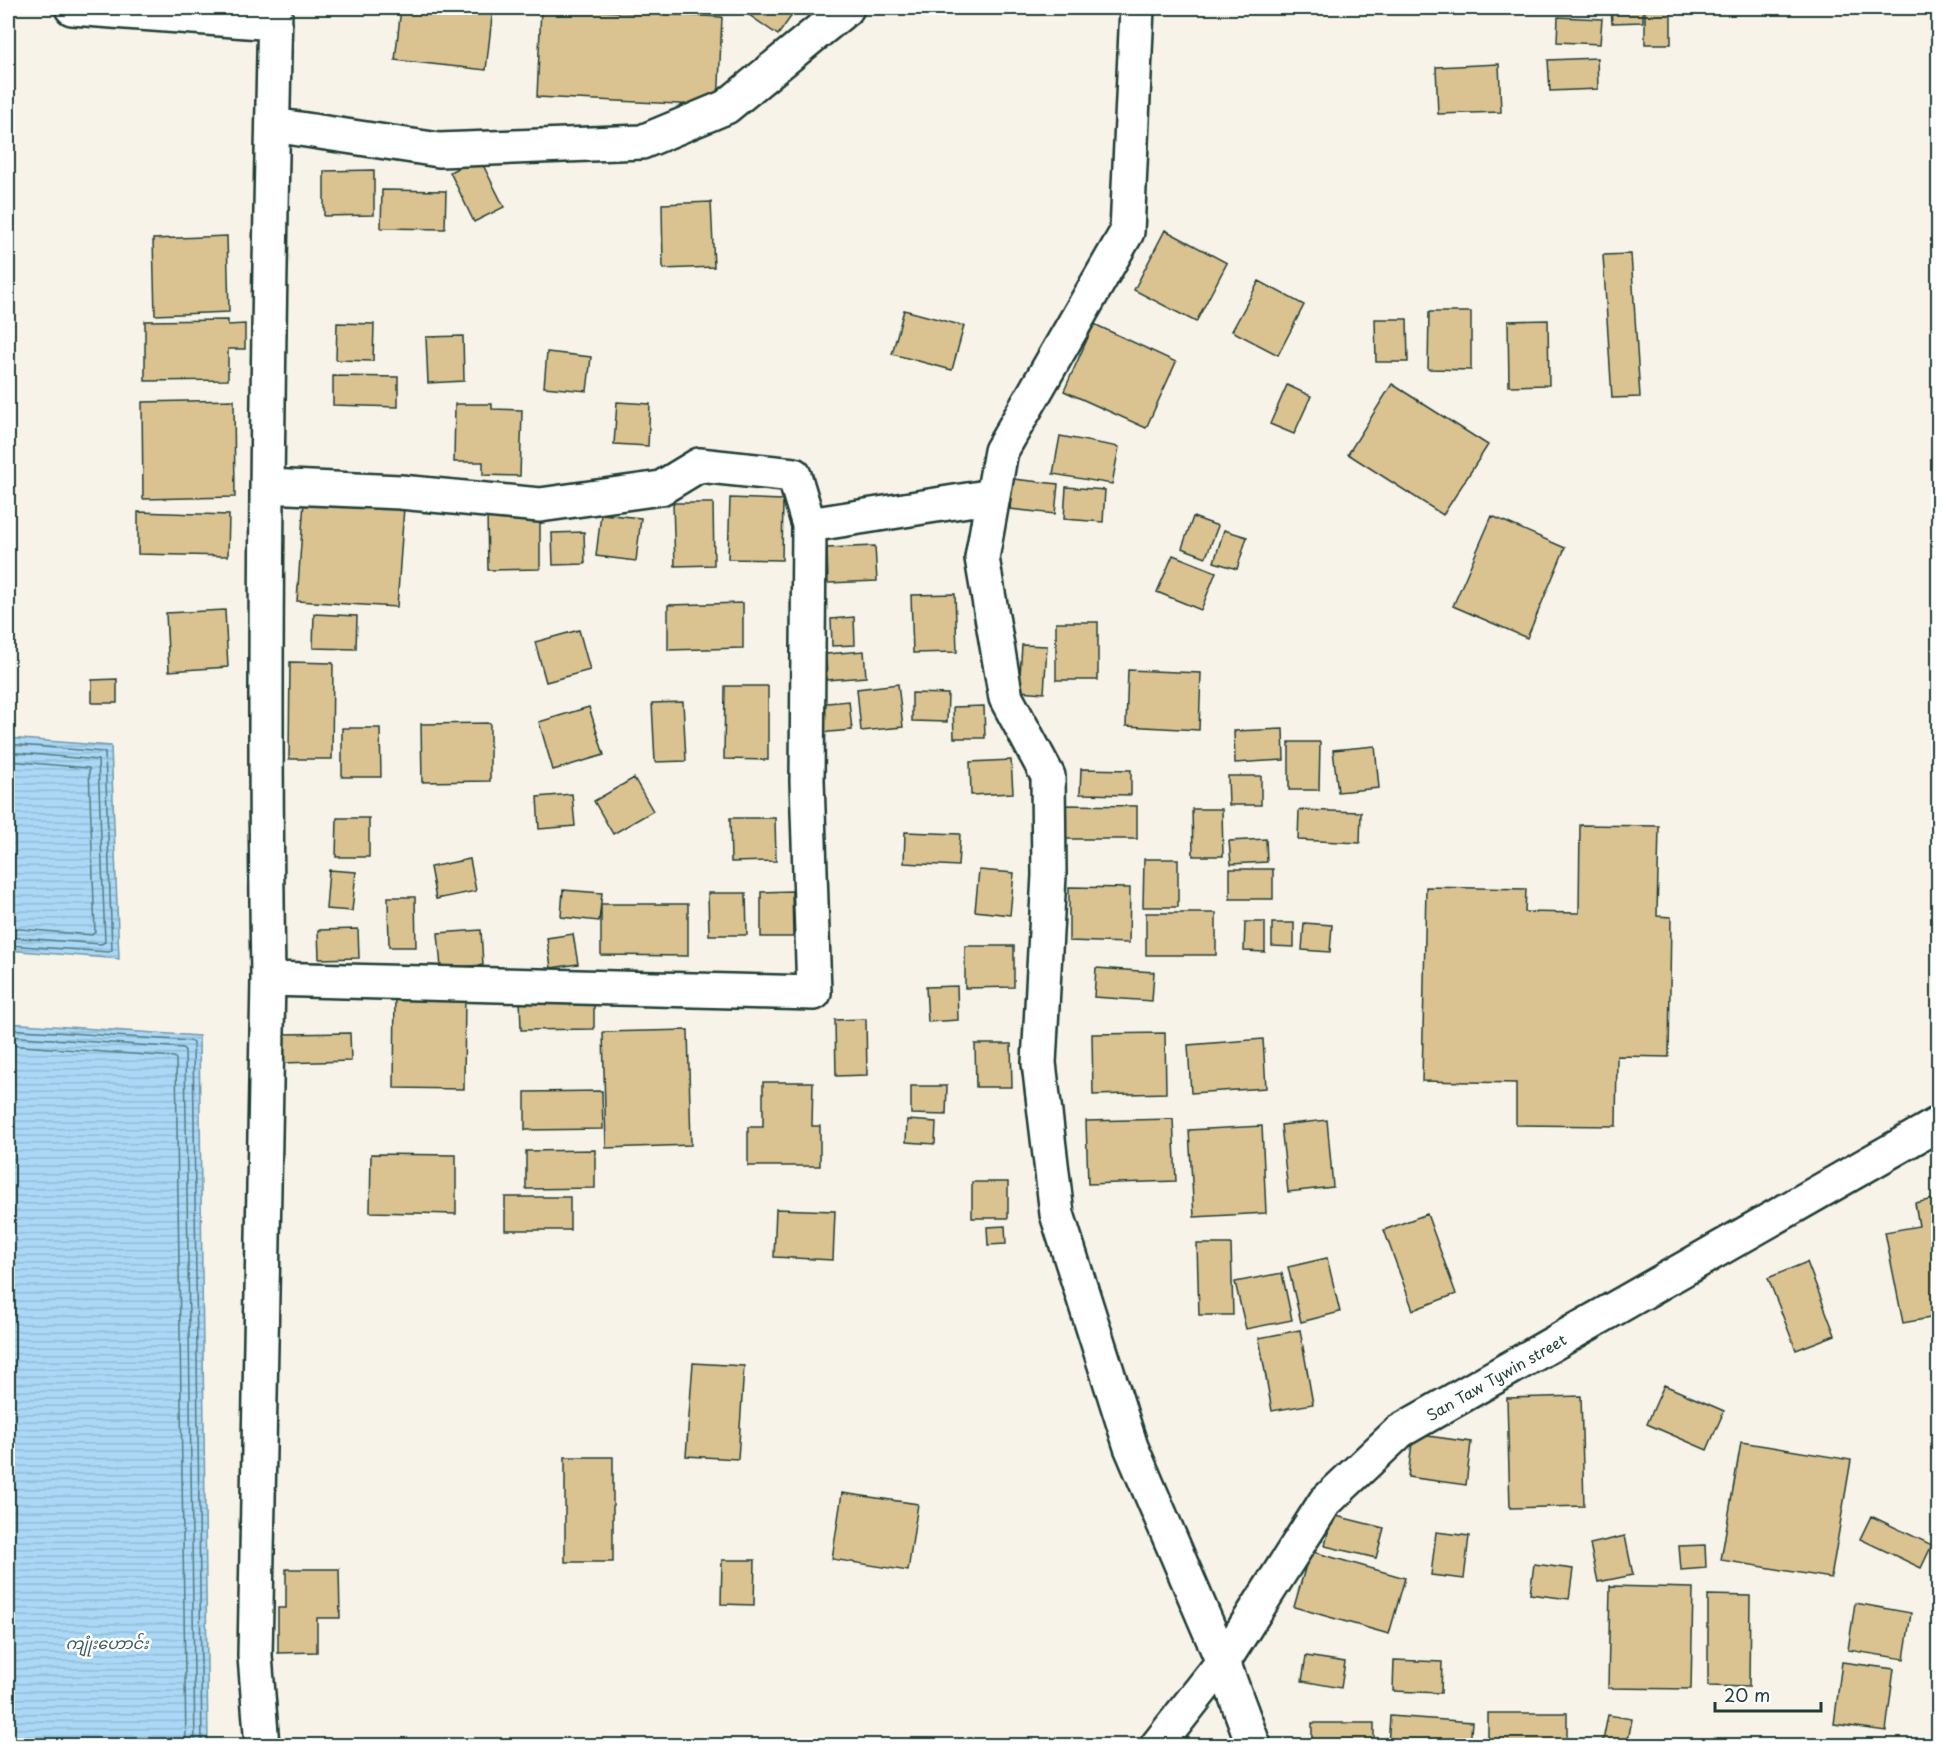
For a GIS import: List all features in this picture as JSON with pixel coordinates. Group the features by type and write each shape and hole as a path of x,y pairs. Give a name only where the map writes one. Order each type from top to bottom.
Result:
{"street":[{"path":"72,8 275,15 267,486 268,979 255,1656 262,1746"},
{"path":"273,125 439,150 642,142 726,107 847,8"},
{"path":"1137,8 1127,232 1001,451 982,558 1006,698 1048,777 1048,875 1039,1063 1057,1214 1131,1447 1223,1662 1254,1746"},
{"path":"267,486 400,492 540,505 661,488 699,465 794,475 809,525 807,781 814,993 268,979"},
{"path":"809,525 993,496"},
{"name":"San Taw Tywin street","path":"1157,1746 1223,1662 1325,1503 1400,1431 1938,1124"}],"water":[{"path":"8,738 111,746 119,959 8,950"},
{"name":"ကျုံးဟောင်း","path":"8,1023 199,1036 208,1745 8,1745"}],"building":[{"path":"401,8 493,8 486,70 395,60"},
{"path":"541,8 722,17 718,106 537,97"},
{"path":"739,8 797,8 778,35"},
{"path":"1611,8 1643,8 1643,22 1612,23"},
{"path":"1645,8 1671,8 1671,44 1645,44"},
{"path":"1932,8 1938,8 1938,54 1935,54"},
{"path":"1558,17 1602,19 1600,44 1557,42"},
{"path":"1597,58 1598,89 1550,91 1548,60"},
{"path":"1499,64 1501,112 1438,114 1436,67"},
{"path":"479,157 504,207 474,222 450,172"},
{"path":"374,170 374,215 324,216 324,171"},
{"path":"382,190 446,191 445,229 381,228"},
{"path":"711,202 714,267 663,269 662,204"},
{"path":"1165,230 1227,263 1196,322 1134,290"},
{"path":"227,236 229,312 155,315 153,239"},
{"path":"1631,254 1640,397 1612,398 1603,255"},
{"path":"1259,281 1304,305 1278,355 1232,331"},
{"path":"904,310 964,326 952,370 892,354"},
{"path":"1429,312 1471,312 1471,370 1428,369"},
{"path":"1375,319 1407,319 1408,362 1376,362"},
{"path":"228,320 228,325 245,324 245,349 228,349 228,380 145,381 145,321"},
{"path":"1548,320 1549,385 1509,386 1508,321"},
{"path":"337,323 374,324 373,361 336,360"},
{"path":"1094,324 1176,362 1146,428 1064,391"},
{"path":"463,336 464,381 428,383 426,337"},
{"path":"547,352 591,357 587,391 544,387"},
{"path":"333,376 398,377 398,407 333,405"},
{"path":"1392,384 1488,445 1443,515 1348,454"},
{"path":"1287,385 1311,396 1294,434 1270,424"},
{"path":"234,400 235,497 143,499 142,402"},
{"path":"617,402 650,404 648,446 614,444"},
{"path":"455,404 492,404 492,409 522,410 520,476 483,475 483,462 454,462"},
{"path":"1060,436 1119,447 1112,484 1053,474"},
{"path":"1013,479 1058,484 1055,514 1010,509"},
{"path":"1066,487 1105,490 1103,522 1064,519"},
{"path":"730,498 783,500 782,560 728,559"},
{"path":"304,501 404,507 397,607 297,601"},
{"path":"673,503 713,503 714,565 675,566"},
{"path":"138,512 229,515 228,556 138,554"},
{"path":"487,513 540,513 540,569 488,570"},
{"path":"601,514 641,518 636,561 596,556"},
{"path":"1492,516 1565,548 1527,638 1453,606"},
{"path":"1193,517 1218,526 1206,557 1182,548"},
{"path":"1224,530 1247,537 1237,569 1214,562"},
{"path":"584,532 585,564 553,565 552,533"},
{"path":"875,546 877,581 828,583 827,548"},
{"path":"1173,555 1216,572 1201,610 1157,592"},
{"path":"955,594 957,652 913,653 911,595"},
{"path":"743,603 743,648 668,650 668,605"},
{"path":"225,610 228,667 169,671 166,613"},
{"path":"314,614 357,616 356,649 313,648"},
{"path":"854,617 855,645 832,646 831,619"},
{"path":"1056,622 1098,622 1098,680 1056,680"},
{"path":"579,630 590,670 546,682 535,642"},
{"path":"1022,645 1047,646 1044,693 1019,691"},
{"path":"864,651 866,677 827,680 826,654"},
{"path":"290,662 333,663 332,759 289,759"},
{"path":"1128,670 1201,673 1199,730 1126,726"},
{"path":"117,679 117,703 92,703 92,680"},
{"path":"898,684 903,727 861,731 857,689"},
{"path":"725,686 768,686 768,760 724,759"},
{"path":"912,693 948,694 947,722 912,721"},
{"path":"849,701 852,730 818,733 816,704"},
{"path":"683,702 686,761 655,762 652,703"},
{"path":"984,706 985,738 954,738 953,707"},
{"path":"589,707 604,755 553,770 539,722"},
{"path":"490,723 490,781 422,782 421,724"},
{"path":"342,728 380,728 381,777 342,777"},
{"path":"1283,729 1284,760 1235,763 1234,731"},
{"path":"1289,742 1320,742 1319,790 1289,790"},
{"path":"1375,746 1379,788 1338,792 1333,750"},
{"path":"1011,760 1013,793 971,795 970,762"},
{"path":"1081,769 1131,770 1131,795 1080,794"},
{"path":"1228,776 1261,776 1261,805 1229,805"},
{"path":"634,778 653,811 613,834 594,801"},
{"path":"572,794 575,826 539,829 537,797"},
{"path":"1063,805 1137,806 1137,839 1062,839"},
{"path":"1192,809 1222,809 1223,856 1193,856"},
{"path":"1299,810 1361,812 1360,843 1298,840"},
{"path":"337,818 369,818 369,857 336,857"},
{"path":"730,818 775,818 776,861 731,862"},
{"path":"1580,825 1659,826 1657,916 1671,917 1669,1057 1617,1056 1616,1126 1516,1125 1516,1083 1422,1081 1426,887 1526,889 1525,912 1579,913"},
{"path":"905,832 960,834 958,866 904,863"},
{"path":"1266,839 1267,862 1231,864 1229,841"},
{"path":"470,859 476,891 436,899 430,867"},
{"path":"1144,859 1178,859 1178,907 1143,907"},
{"path":"1230,869 1273,869 1273,899 1230,899"},
{"path":"329,870 356,872 352,911 326,909"},
{"path":"979,870 1014,873 1010,915 975,911"},
{"path":"1069,887 1130,888 1129,943 1069,941"},
{"path":"563,890 602,893 599,921 561,917"},
{"path":"792,891 793,937 761,937 761,892"},
{"path":"708,893 746,893 747,935 709,935"},
{"path":"388,897 415,897 416,947 389,947"},
{"path":"601,904 688,904 688,956 601,955"},
{"path":"1146,913 1216,913 1216,955 1146,955"},
{"path":"1245,922 1265,922 1265,952 1244,951"},
{"path":"1272,923 1294,923 1294,947 1272,946"},
{"path":"1304,923 1332,925 1330,952 1302,950"},
{"path":"358,929 359,958 319,959 318,930"},
{"path":"481,930 483,965 441,968 438,933"},
{"path":"573,934 578,964 551,968 547,938"},
{"path":"965,946 1014,946 1014,987 965,988"},
{"path":"1096,968 1154,972 1152,1001 1094,997"},
{"path":"957,986 958,1020 928,1022 926,987"},
{"path":"395,991 465,992 464,1089 394,1088"},
{"path":"594,996 594,1029 521,1030 520,998"},
{"path":"866,1019 867,1075 836,1076 835,1020"},
{"path":"688,1030 691,1145 606,1148 603,1032"},
{"path":"350,1033 351,1061 282,1063 282,1034"},
{"path":"1165,1033 1166,1093 1093,1095 1092,1034"},
{"path":"1263,1039 1266,1088 1191,1093 1188,1045"},
{"path":"975,1044 1011,1044 1012,1087 976,1087"},
{"path":"763,1082 813,1082 812,1126 820,1126 820,1166 748,1166 748,1127 763,1127"},
{"path":"911,1086 947,1086 946,1115 911,1114"},
{"path":"602,1091 603,1129 525,1130 525,1092"},
{"path":"1173,1119 1176,1181 1088,1184 1086,1121"},
{"path":"907,1120 936,1122 935,1144 906,1142"},
{"path":"1327,1120 1333,1187 1288,1192 1281,1125"},
{"path":"1262,1126 1266,1213 1194,1217 1189,1130"},
{"path":"595,1150 595,1188 526,1189 526,1151"},
{"path":"371,1154 456,1155 456,1214 370,1212"},
{"path":"972,1182 1008,1182 1008,1218 972,1218"},
{"path":"505,1197 570,1197 570,1230 505,1230"},
{"path":"1938,1198 1938,1330 1936,1317 1903,1323 1885,1232 1919,1226 1915,1203"},
{"path":"776,1209 835,1211 833,1260 774,1257"},
{"path":"1427,1214 1456,1294 1413,1310 1384,1230"},
{"path":"1005,1226 1006,1244 988,1245 987,1227"},
{"path":"1197,1244 1231,1244 1233,1315 1199,1315"},
{"path":"1327,1258 1340,1312 1301,1322 1288,1267"},
{"path":"1807,1262 1835,1335 1796,1350 1768,1278"},
{"path":"1282,1273 1292,1320 1246,1329 1235,1282"},
{"path":"1300,1330 1313,1404 1272,1411 1259,1338"},
{"path":"693,1363 744,1366 738,1459 686,1456"},
{"path":"1664,1385 1724,1411 1707,1450 1647,1424"},
{"path":"1581,1396 1584,1506 1510,1508 1507,1398"},
{"path":"1413,1434 1471,1442 1466,1485 1408,1477"},
{"path":"1741,1442 1851,1460 1831,1578 1721,1560"},
{"path":"565,1457 613,1457 613,1562 565,1562"},
{"path":"842,1493 918,1504 908,1571 832,1559"},
{"path":"1332,1515 1384,1528 1376,1558 1325,1546"},
{"path":"1871,1516 1932,1545 1921,1568 1860,1539"},
{"path":"1436,1532 1469,1536 1464,1579 1431,1575"},
{"path":"1625,1536 1633,1575 1598,1582 1590,1544"},
{"path":"1705,1545 1706,1568 1681,1570 1679,1546"},
{"path":"1310,1551 1405,1578 1389,1634 1294,1607"},
{"path":"722,1560 755,1560 754,1605 721,1604"},
{"path":"1534,1564 1573,1569 1569,1599 1530,1594"},
{"path":"286,1569 339,1569 340,1618 317,1618 317,1652 278,1653 278,1608 286,1608"},
{"path":"1610,1586 1693,1588 1691,1689 1608,1688"},
{"path":"1708,1595 1750,1596 1749,1687 1708,1686"},
{"path":"1855,1603 1911,1613 1904,1659 1848,1650"},
{"path":"1306,1656 1345,1662 1341,1688 1302,1681"},
{"path":"1394,1660 1442,1662 1441,1693 1393,1691"},
{"path":"1842,1662 1894,1669 1886,1731 1834,1724"},
{"path":"1488,1713 1567,1713 1567,1746 1488,1746"},
{"path":"1608,1715 1632,1719 1627,1746 1602,1746"},
{"path":"1390,1716 1472,1722 1470,1746 1388,1746"},
{"path":"1312,1723 1374,1723 1374,1746 1312,1746"},
{"path":"1938,1727 1938,1746 1934,1746"}]}
